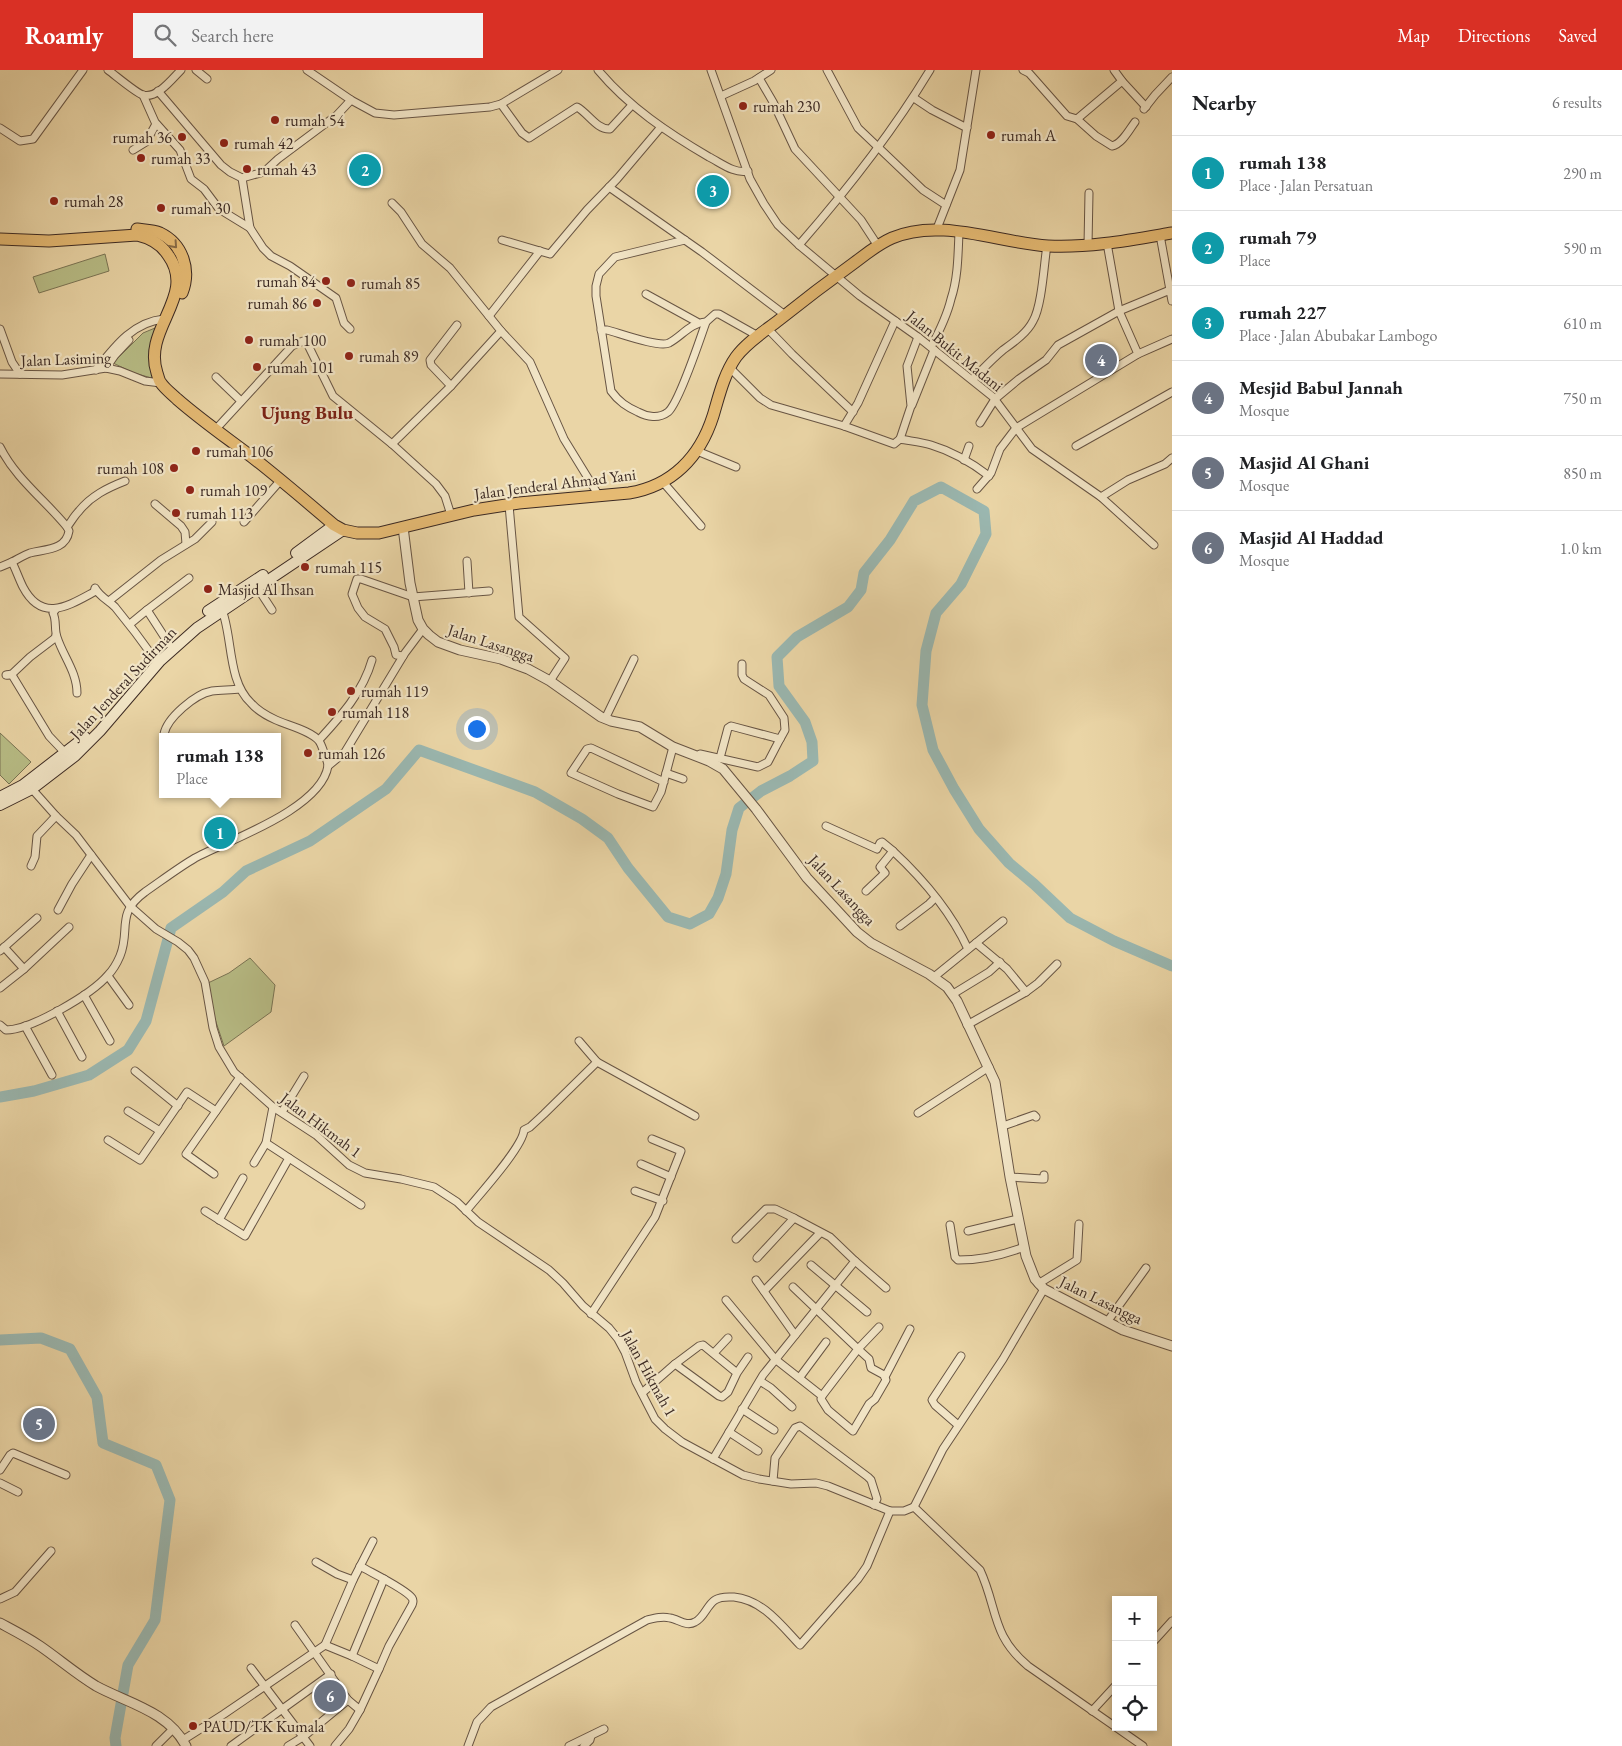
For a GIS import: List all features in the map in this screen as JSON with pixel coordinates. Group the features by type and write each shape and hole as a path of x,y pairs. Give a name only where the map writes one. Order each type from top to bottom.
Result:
{"highway":[{"name":"Jalan Jenderal Ahmad Yani","path":"338,527 369,533 385,532 452,515 508,505 635,492 662,481 681,468 697,450 707,432 723,383 741,352 785,315 878,246 892,238 907,233 936,230 1046,246 1088,245 1172,233"},
{"path":"0,239 49,241 137,235 150,239 161,246 175,265 178,276 177,287 154,345 156,371 161,383 183,404 338,527"}],"main road":[{"name":"Jalan Jenderal Sudirman","path":"221,606 257,587 338,527"},
{"name":"Jalan Jenderal Sudirman","path":"0,804 32,789 68,756 92,731 154,658 169,644 314,541 338,527"},
{"name":"Jalan Jenderal Sudirman","path":"0,797 23,786 68,756 100,731 186,633"}],"street":[{"path":"0,128 20,141 34,139 83,70"},
{"path":"108,70 143,95 156,124 180,150 191,179 204,189 219,209 250,228"},
{"path":"143,95 152,95 181,70"},
{"path":"196,70 207,79"},
{"path":"306,70 370,111 394,115 478,109 501,104 558,70"},
{"path":"598,70 632,105 661,128 729,168 741,172 748,171"},
{"name":"Jalan Bukit Madani","path":"711,70 750,179 778,225 860,296 973,379 995,399 1026,443 1038,454 1100,497 1154,545"},
{"path":"721,96 759,78 771,70"},
{"path":"826,70 855,124 923,190 946,205"},
{"path":"799,245 841,197 879,148 914,98 930,70"},
{"path":"936,230 960,170 976,70"},
{"path":"1024,70 1029,73 1067,116 1077,119 1096,136 1112,146 1116,145 1123,138 1135,122"},
{"path":"1114,70 1145,108 1172,77"},
{"path":"759,78 773,102 795,149 861,220 878,246"},
{"path":"1077,119 1122,81"},
{"path":"158,91 215,159 230,172 242,178 264,172 292,148 337,115 351,100"},
{"path":"914,98 932,110 967,128"},
{"path":"501,104 522,133 529,138 577,107 603,129 610,129 632,105"},
{"path":"133,150 146,142 156,124"},
{"path":"502,240 550,254 661,128"},
{"path":"242,178 250,228 263,248 271,256 290,266 336,298 344,323 350,329"},
{"path":"610,187 785,315"},
{"path":"1088,245 1089,193"},
{"path":"392,203 401,212 422,244 450,268 501,331 530,362 564,439 600,496"},
{"path":"730,368 764,402 844,426 894,444 900,439 951,300 957,270 959,232"},
{"path":"1160,235 1172,301"},
{"path":"684,240 615,257 600,274 596,286 600,330 611,391 625,406 648,417 660,416 668,412 678,396 706,322 714,314 719,314 758,336"},
{"path":"1107,243 1119,312 1138,354"},
{"path":"973,379 1032,323 1038,303 1046,246"},
{"path":"490,316 540,251"},
{"path":"980,424 995,399 1019,378 1044,363 1058,346 1119,312 1170,290"},
{"path":"646,294 697,322 706,322"},
{"path":"106,368 119,350 136,334 165,318"},
{"path":"96,370 112,350 133,330 147,321 165,318"},
{"path":"844,426 853,412 895,321"},
{"path":"600,330 607,330 659,345 668,344 697,322"},
{"path":"451,386 431,365 430,360 457,325"},
{"path":"768,328 792,354 853,412"},
{"path":"0,330 12,362 20,374"},
{"path":"392,444 451,386 501,331"},
{"path":"911,406 906,366 918,337"},
{"path":"977,489 989,476 1000,450 1016,428 1138,354 1172,339"},
{"path":"216,429 292,346 303,341 308,345 333,396 392,444 436,484 445,496 452,515"},
{"name":"Jalan Lasiming","path":"0,374 62,375 106,368 120,371 145,381 161,383"},
{"path":"216,377 241,401"},
{"path":"1076,446 1172,392"},
{"path":"900,439 929,444 945,450 989,476"},
{"path":"964,460 969,446"},
{"path":"0,447 21,478 69,531 68,539 61,545 32,553 0,567"},
{"path":"697,450 736,467"},
{"path":"1100,497 1128,480 1166,464 1172,458"},
{"path":"67,527 78,511 89,500 105,489 125,481"},
{"path":"244,522 280,481"},
{"path":"662,481 701,526"},
{"path":"155,504 181,526 185,532 186,544"},
{"path":"508,505 519,617 566,658 550,681"},
{"path":"109,601 161,560 195,539 212,522"},
{"path":"0,1025 6,1030 25,1026 57,1011 84,995 108,976 114,967 123,945 124,928 130,906 144,893 196,858 288,813 307,797 321,780 328,766 345,752 402,656 422,629 413,597 403,527"},
{"path":"467,561 469,593"},
{"path":"12,562 29,596 48,610 56,610 94,592 95,588 99,595 109,601 130,624 154,658"},
{"path":"130,624 189,578"},
{"path":"402,656 396,655 385,629 362,615 358,608 352,592 359,578 413,597 489,591"},
{"path":"257,587 272,610"},
{"path":"221,606 240,688 251,704 266,715 304,731 319,740 328,761 328,766"},
{"path":"56,610 53,613 56,621 56,635 76,680 77,693"},
{"path":"147,610 169,644"},
{"name":"Jalan Lasangga","path":"422,629 438,642 469,653 501,659 528,669 550,681 591,711 605,718 640,727 673,747 690,752 723,769 756,809 807,878 857,932 871,943 945,984 953,994 989,1067 997,1091 1010,1177 1024,1247 1029,1265 1041,1287 1107,1322 1136,1335 1172,1346"},
{"path":"56,635 55,638 12,674 6,675 12,675 49,736 68,756"},
{"path":"319,740 348,706 364,681 372,660"},
{"path":"605,718 634,660"},
{"path":"690,752 758,767 768,762 784,730 784,718 769,695 744,679 742,664"},
{"path":"164,733 165,727 172,719 195,699 212,691 240,688"},
{"path":"720,758 728,728 731,726 780,739"},
{"path":"664,782 591,748 587,749 571,773 650,807 656,804 664,782 673,747"},
{"path":"666,774 683,779"},
{"path":"32,789 76,836 130,906"},
{"path":"31,866 35,858 36,836 56,816"},
{"path":"826,826 877,849 882,842 893,851 911,868 957,926 968,949"},
{"path":"866,890 885,873 880,867 893,851"},
{"path":"58,910 91,855"},
{"path":"900,926 935,898"},
{"name":"Jalan Hikmah 1","path":"130,906 156,930 188,950 205,982 213,1028 219,1047 227,1062 240,1077 273,1107 316,1135 356,1170 372,1175 402,1178 434,1187 457,1202 478,1222 549,1270 590,1314 609,1328 618,1339 655,1419 665,1429 682,1442 743,1475 791,1484 816,1483 890,1512"},
{"path":"24,969 2,949 37,918"},
{"path":"934,977 1003,921"},
{"path":"0,988 70,927"},
{"path":"976,943 1000,962 1026,992"},
{"path":"953,994 989,972 1000,962"},
{"path":"967,1025 1026,992 1057,964"},
{"path":"108,976 129,1005"},
{"path":"84,995 110,1041"},
{"path":"57,1011 82,1057"},
{"path":"25,1026 52,1075"},
{"path":"579,1041 597,1062 695,1116"},
{"path":"466,1211 508,1160 524,1136 524,1130 544,1114 597,1062"},
{"path":"918,1113 989,1067"},
{"path":"136,1071 178,1106"},
{"path":"282,1112 304,1076"},
{"path":"214,1174 186,1154 240,1077"},
{"path":"108,1140 140,1160 187,1092 216,1111"},
{"path":"254,1164 266,1143 273,1107"},
{"path":"128,1111 160,1131"},
{"path":"1003,1126 1034,1115 1036,1116"},
{"path":"590,1314 656,1217 681,1151 652,1139"},
{"path":"266,1143 361,1205"},
{"path":"205,1211 245,1236 289,1158"},
{"path":"641,1164 671,1177"},
{"path":"1010,1177 1044,1179 1044,1174"},
{"path":"219,1220 243,1178"},
{"path":"635,1191 662,1201"},
{"path":"736,1239 766,1209 775,1209 830,1238 886,1288"},
{"path":"757,1258 794,1218"},
{"path":"968,1231 1018,1219"},
{"path":"468,1746 477,1722 491,1707 647,1620 659,1617 671,1618 689,1624 696,1622 708,1606 720,1597 742,1598 764,1608 800,1645 853,1585 867,1566 890,1512 914,1508 944,1449 1003,1359 1041,1287 1077,1260 1079,1224"},
{"path":"950,1225 955,1258 958,1260 989,1258 1007,1254 1024,1247"},
{"path":"764,1291 820,1233"},
{"path":"713,1459 742,1409 775,1359 855,1261"},
{"path":"811,1265 867,1312"},
{"path":"1107,1322 1146,1268"},
{"path":"756,1280 795,1335"},
{"path":"793,1287 869,1359 871,1368 886,1376"},
{"path":"726,1300 775,1359 822,1396"},
{"path":"878,1327 858,1349 821,1399 824,1406 852,1431 854,1431 886,1380 886,1376 910,1330"},
{"path":"714,1353 728,1338"},
{"path":"800,1377 826,1342"},
{"path":"642,1393 675,1364 701,1345 714,1353 737,1373"},
{"path":"958,1425 935,1405 932,1400 961,1356"},
{"path":"675,1364 722,1397 728,1392 737,1373 748,1357"},
{"path":"760,1381 771,1388 792,1407"},
{"path":"742,1409 774,1430"},
{"path":"773,1481 775,1458 795,1428 800,1426 871,1480 877,1499 874,1505"},
{"path":"729,1432 758,1451"},
{"path":"0,1470 13,1453 66,1476"},
{"path":"0,1483 18,1492"},
{"path":"914,1508 980,1570 997,1625 1009,1648 1028,1666 1138,1745"},
{"path":"0,1623 29,1639 80,1676 111,1694 128,1700 161,1718 184,1743 325,1645 353,1580 373,1541"},
{"path":"0,1599 15,1592 51,1551"},
{"path":"316,1562 337,1574 353,1580"},
{"path":"340,1744 360,1710 389,1646 413,1602 409,1595 360,1566"},
{"path":"352,1656 384,1579"},
{"path":"1154,1641 1172,1621"},
{"path":"295,1626 348,1700 360,1710"},
{"path":"325,1645 379,1669"},
{"path":"251,1668 310,1746"},
{"path":"231,1746 331,1674"},
{"path":"1092,1711 1115,1686"},
{"path":"288,1746 348,1700"},
{"path":"156,1746 173,1729"},
{"path":"569,1746 604,1729"},
{"path":"584,1746 591,1736"}],"green space":[{"path":"105,254 109,271 39,293 33,277"},
{"path":"155,328 151,343 155,379 134,373 113,363 143,333"},
{"path":"0,733 31,762 9,784 0,775"},
{"path":"250,958 275,985 271,1012 224,1046 213,1013 208,983 229,973"}],"waterway":[{"path":"0,1097 34,1091 89,1075 128,1050 146,1021 171,928 223,892 246,871 310,841 386,789 419,750 535,792 582,819 608,838 628,868 668,917 690,924 709,914 718,898 726,874 732,830 739,808 761,791 813,761 812,742 805,722 779,686 777,657 797,637 848,607 861,590 864,573 890,540 914,501 941,487 984,511 986,534 961,584 936,613 926,651 922,705 933,750 979,829 1009,863 1070,918 1114,941 1172,966"},
{"path":"0,1340 41,1338 70,1349 97,1397 103,1443 156,1465 170,1500 155,1620 128,1665 115,1738 116,1746"}],"place":[{"name":"rumah 230","path":"743,106"},
{"name":"rumah 54","path":"275,120"},
{"name":"rumah A","path":"991,135"},
{"name":"rumah 36","path":"182,137"},
{"name":"rumah 42","path":"224,143"},
{"name":"rumah 33","path":"141,158"},
{"name":"rumah 43","path":"247,169"},
{"name":"rumah 79","path":"365,170"},
{"name":"rumah 227","path":"713,191"},
{"name":"rumah 28","path":"54,201"},
{"name":"rumah 30","path":"161,208"},
{"name":"rumah 84","path":"326,281"},
{"name":"rumah 85","path":"351,283"},
{"name":"rumah 86","path":"317,303"},
{"name":"rumah 100","path":"249,340"},
{"name":"rumah 89","path":"349,356"},
{"name":"Mesjid Babul Jannah","path":"1101,360"},
{"name":"rumah 101","path":"257,367"},
{"name":"rumah 106","path":"196,451"},
{"name":"rumah 108","path":"174,468"},
{"name":"rumah 109","path":"190,490"},
{"name":"rumah 113","path":"176,513"},
{"name":"rumah 115","path":"305,567"},
{"name":"Masjid Al Ihsan","path":"208,589"},
{"name":"rumah 119","path":"351,691"},
{"name":"rumah 118","path":"332,712"},
{"name":"rumah 126","path":"308,753"},
{"name":"rumah 138","path":"220,833"},
{"name":"Masjid Al Ghani","path":"39,1424"},
{"name":"Masjid Al Haddad","path":"330,1696"},
{"name":"PAUD/TK Kumala","path":"193,1726"}],"district":[{"name":"Ujung Bulu","path":"307,412"}]}
